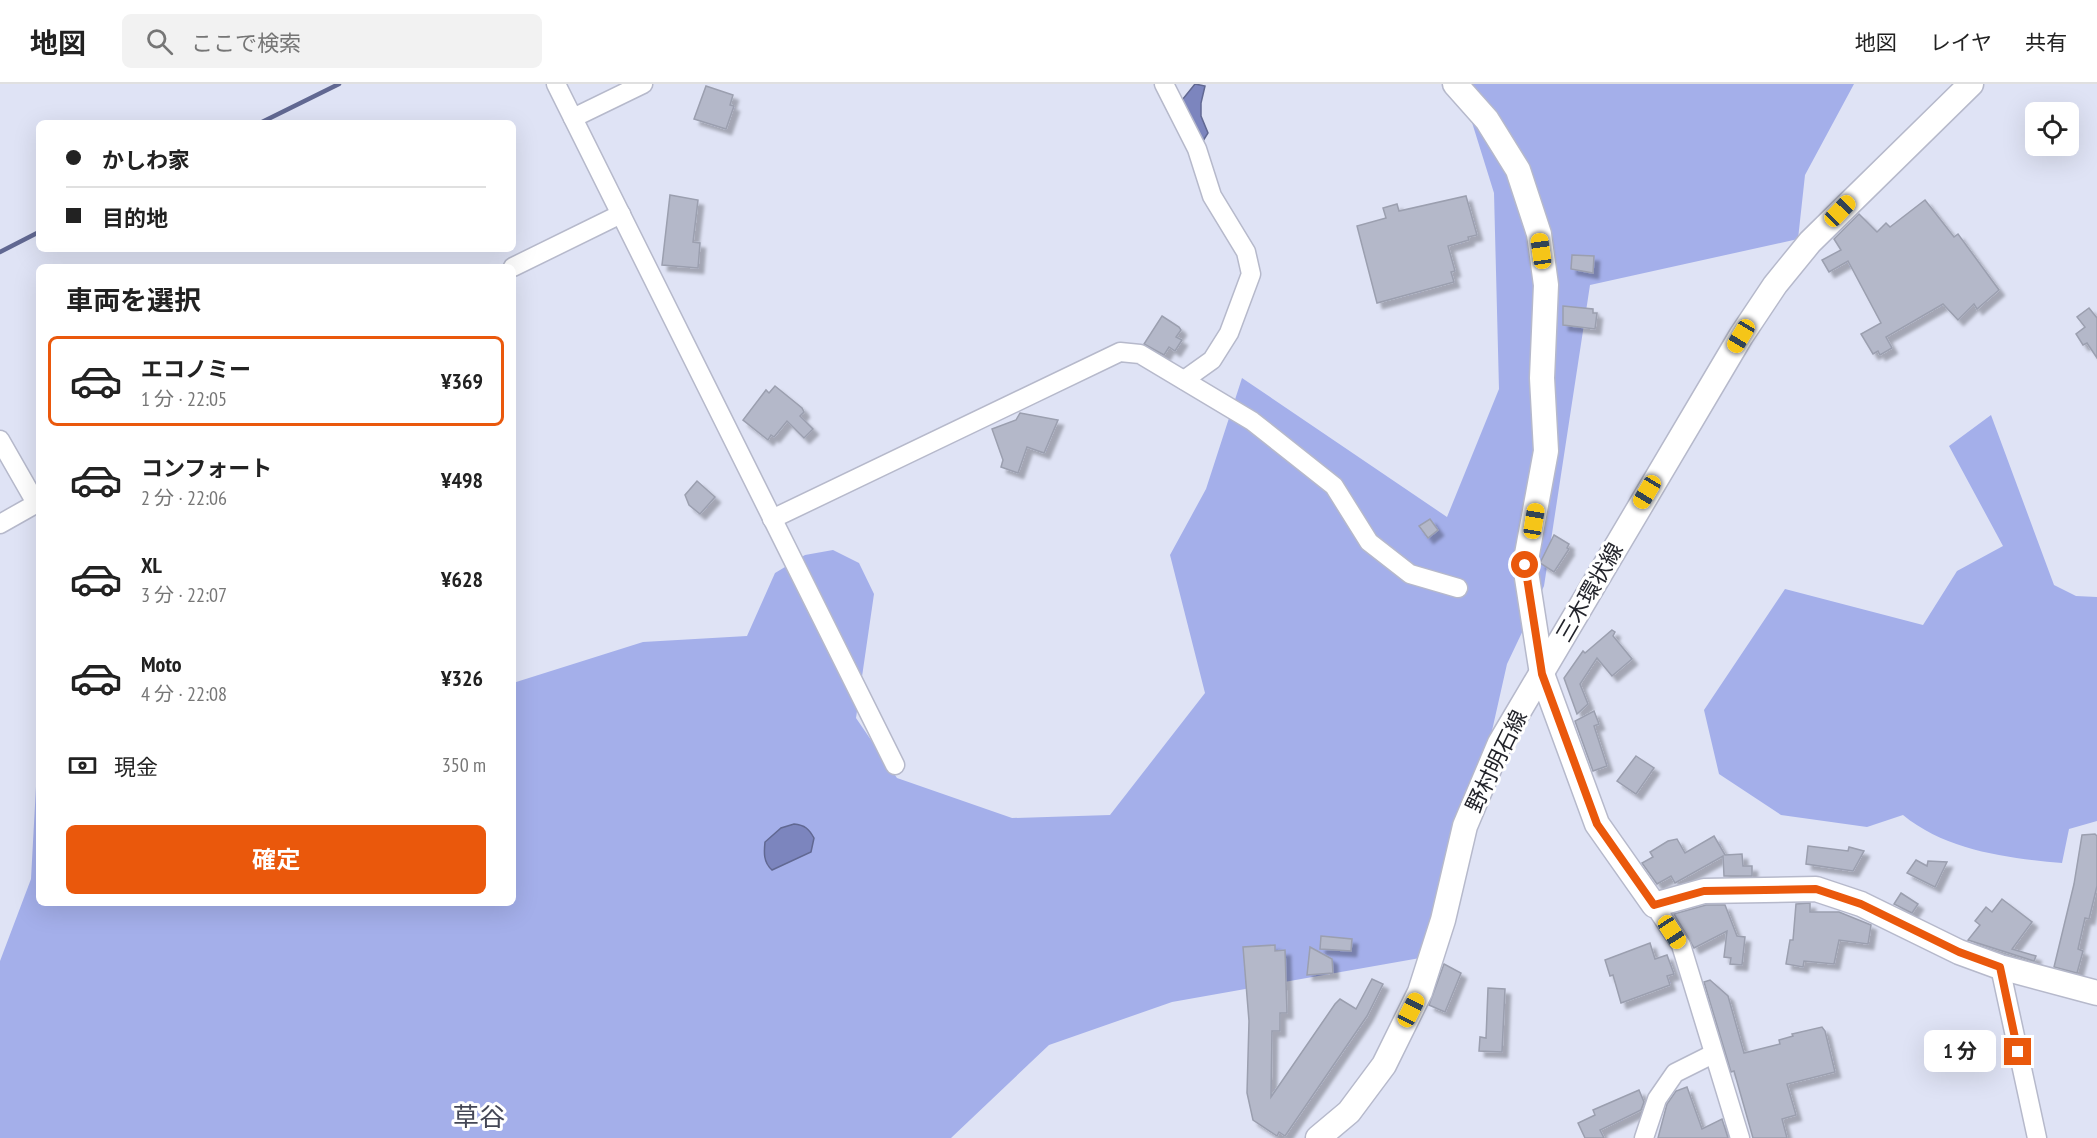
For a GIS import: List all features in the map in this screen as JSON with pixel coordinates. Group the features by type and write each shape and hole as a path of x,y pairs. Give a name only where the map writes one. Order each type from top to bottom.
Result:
{"main road":[{"name":"三木環状線","path":"1455,84 1487,120 1518,170 1539,234 1546,285 1542,378 1546,451 1525,565 1542,674"},
{"name":"三木環状線","path":"1542,674 1577,610 1734,346 1775,285 1810,242 1971,84"},
{"name":"野村明石線","path":"1542,674 1597,824 1654,905"},
{"name":"野村明石線","path":"1318,1138 1349,1112 1384,1065 1420,992 1443,920 1465,826 1500,743 1542,674"},
{"path":"1654,905 1704,891 1816,889 1861,904 1959,952 2000,967 2097,993"}],"street":[{"path":"556,84 895,765"},
{"path":"573,117 643,84"},
{"path":"1164,84 1197,149 1212,196 1246,252 1251,274 1229,333 1212,360 1184,380"},
{"path":"516,266 621,214"},
{"path":"772,519 1120,352 1140,354 1252,421 1334,486 1369,542 1410,574 1458,588"},
{"path":"0,440 36,499"},
{"path":"0,524 36,503"},
{"path":"1654,905 1681,945 1740,1138"},
{"path":"2000,967 2037,1138"},
{"path":"1644,1138 1657,1099 1675,1073 1713,1054"}],"shaded area":[{"path":"1195,84 1205,86 1201,116 1208,133 1203,141 1199,139 1182,100"},
{"path":"1460,84 1854,84 1805,175 1798,239 1590,285 1544,586 1507,664 1467,842 1420,958 1172,1002 1049,1045 951,1138 0,1138 0,961 31,879 36,786 36,906 516,906 516,682 643,642 747,636 775,573 805,555 833,550 859,563 874,594 856,718 897,778 1012,818 1110,815 1205,693 1170,555 1206,489 1242,378 1447,517 1499,389 1494,193"},
{"path":"1991,415 2054,585 2076,596 2097,597 2097,821 2069,829 2062,863 1999,855 1958,845 1920,827 1903,815 1867,827 1781,815 1719,774 1704,710 1785,589 1923,625 1957,571 2003,546 1949,446"},
{"path":"794,824 804,826 814,838 811,852 772,870 764,853 765,842 781,828"}],"building":[{"path":"706,86 733,95 730,105 734,106 726,129 694,119"},
{"path":"670,195 698,200 693,242 700,243 698,268 662,265"},
{"path":"1466,196 1477,235 1468,237 1469,240 1448,246 1455,271 1451,272 1454,282 1377,303 1357,226 1386,218 1383,208 1397,204 1399,211"},
{"path":"1925,200 1954,237 1958,234 1999,290 1977,309 1974,304 1958,320 1943,304 1886,337 1892,348 1880,355 1878,351 1873,354 1861,334 1881,323 1848,261 1829,272 1822,260 1841,250 1834,239 1859,214 1877,232 1886,223 1890,227"},
{"path":"1572,255 1594,256 1593,273 1571,269"},
{"path":"1563,306 1593,309 1593,313 1597,313 1595,329 1563,325"},
{"path":"2089,308 2097,318 2097,358 2087,343 2083,345 2076,334 2085,327 2077,317"},
{"path":"1162,316 1179,327 1181,330 1176,337 1182,340 1175,351 1169,347 1164,355 1144,344"},
{"path":"775,386 802,408 804,412 800,416 813,429 804,438 787,421 774,437 771,435 768,440 743,420 766,390 769,393"},
{"path":"1020,413 1058,420 1044,453 1027,447 1018,473 1001,467 1003,460 992,429 1016,420"},
{"path":"697,481 715,497 700,514 689,505 685,495"},
{"path":"1430,519 1438,530 1428,538 1419,526"},
{"path":"1554,535 1569,544 1567,548 1569,549 1554,572 1540,563"},
{"path":"1612,630 1615,632 1613,636 1632,659 1612,676 1597,658 1580,684 1588,704 1577,714 1564,678 1583,651 1585,653"},
{"path":"1594,711 1599,724 1594,726 1607,766 1593,771 1575,721"},
{"path":"1636,756 1654,768 1636,794 1617,781"},
{"path":"2095,834 2097,836 2097,886 2089,919 2085,918 2078,949 2083,951 2077,973 2054,967 2074,884 2082,835"},
{"path":"1714,836 1725,855 1742,854 1743,866 1752,866 1752,876 1724,876 1723,856 1675,883 1671,876 1657,884 1642,863 1653,857 1650,852 1668,841 1677,839 1685,853"},
{"path":"1808,846 1848,851 1849,847 1864,851 1853,871 1806,864"},
{"path":"1916,860 1927,866 1928,861 1947,862 1935,887 1907,873"},
{"path":"1901,893 1918,904 1912,913 1894,904"},
{"path":"2002,899 2032,922 2012,949 2036,956 2034,961 1968,940 1980,925 1975,921 1986,907 1992,912"},
{"path":"1810,903 1810,912 1839,912 1871,925 1868,944 1839,940 1834,964 1804,961 1803,967 1786,964 1790,940 1793,940 1796,904"},
{"path":"1706,905 1725,905 1737,936 1745,937 1742,965 1730,964 1731,958 1724,957 1727,931 1694,948 1674,914"},
{"path":"1321,936 1352,939 1351,951 1320,949"},
{"path":"1650,943 1655,959 1667,955 1674,974 1667,976 1670,985 1621,1003 1613,975 1610,976 1605,960"},
{"path":"1275,945 1275,951 1285,950 1287,1013 1280,1013 1280,1031 1272,1031 1271,1097 1335,1004 1340,999 1356,1009 1372,979 1383,984 1367,1016 1285,1136 1279,1132 1277,1136 1253,1120 1247,1093 1249,1021 1243,947"},
{"path":"1310,947 1332,959 1333,973 1307,975"},
{"path":"1444,964 1461,973 1445,1012 1429,1005"},
{"path":"1710,980 1728,996 1744,1053 1780,1044 1779,1040 1793,1036 1792,1034 1822,1027 1825,1031 1835,1072 1787,1084 1796,1115 1782,1119 1787,1138 1753,1138 1734,1071 1731,1072 1704,982"},
{"path":"1488,988 1505,989 1502,1052 1479,1051 1480,1037 1486,1038"},
{"path":"1687,1087 1702,1129 1722,1119 1728,1138 1658,1138 1667,1104 1676,1091"},
{"path":"1639,1090 1644,1102 1641,1110 1600,1130 1604,1138 1585,1138 1578,1123 1595,1115 1593,1110"}],"waterway":[{"path":"266,120 339,84"},
{"path":"0,252 36,234"}],"district":[{"name":"草谷","path":"479,1116"}],"route":[{"path":"1525,565 1542,674 1597,824 1654,905 1704,891 1816,889 1861,904 1959,952 2000,967 2018,1052"}]}
